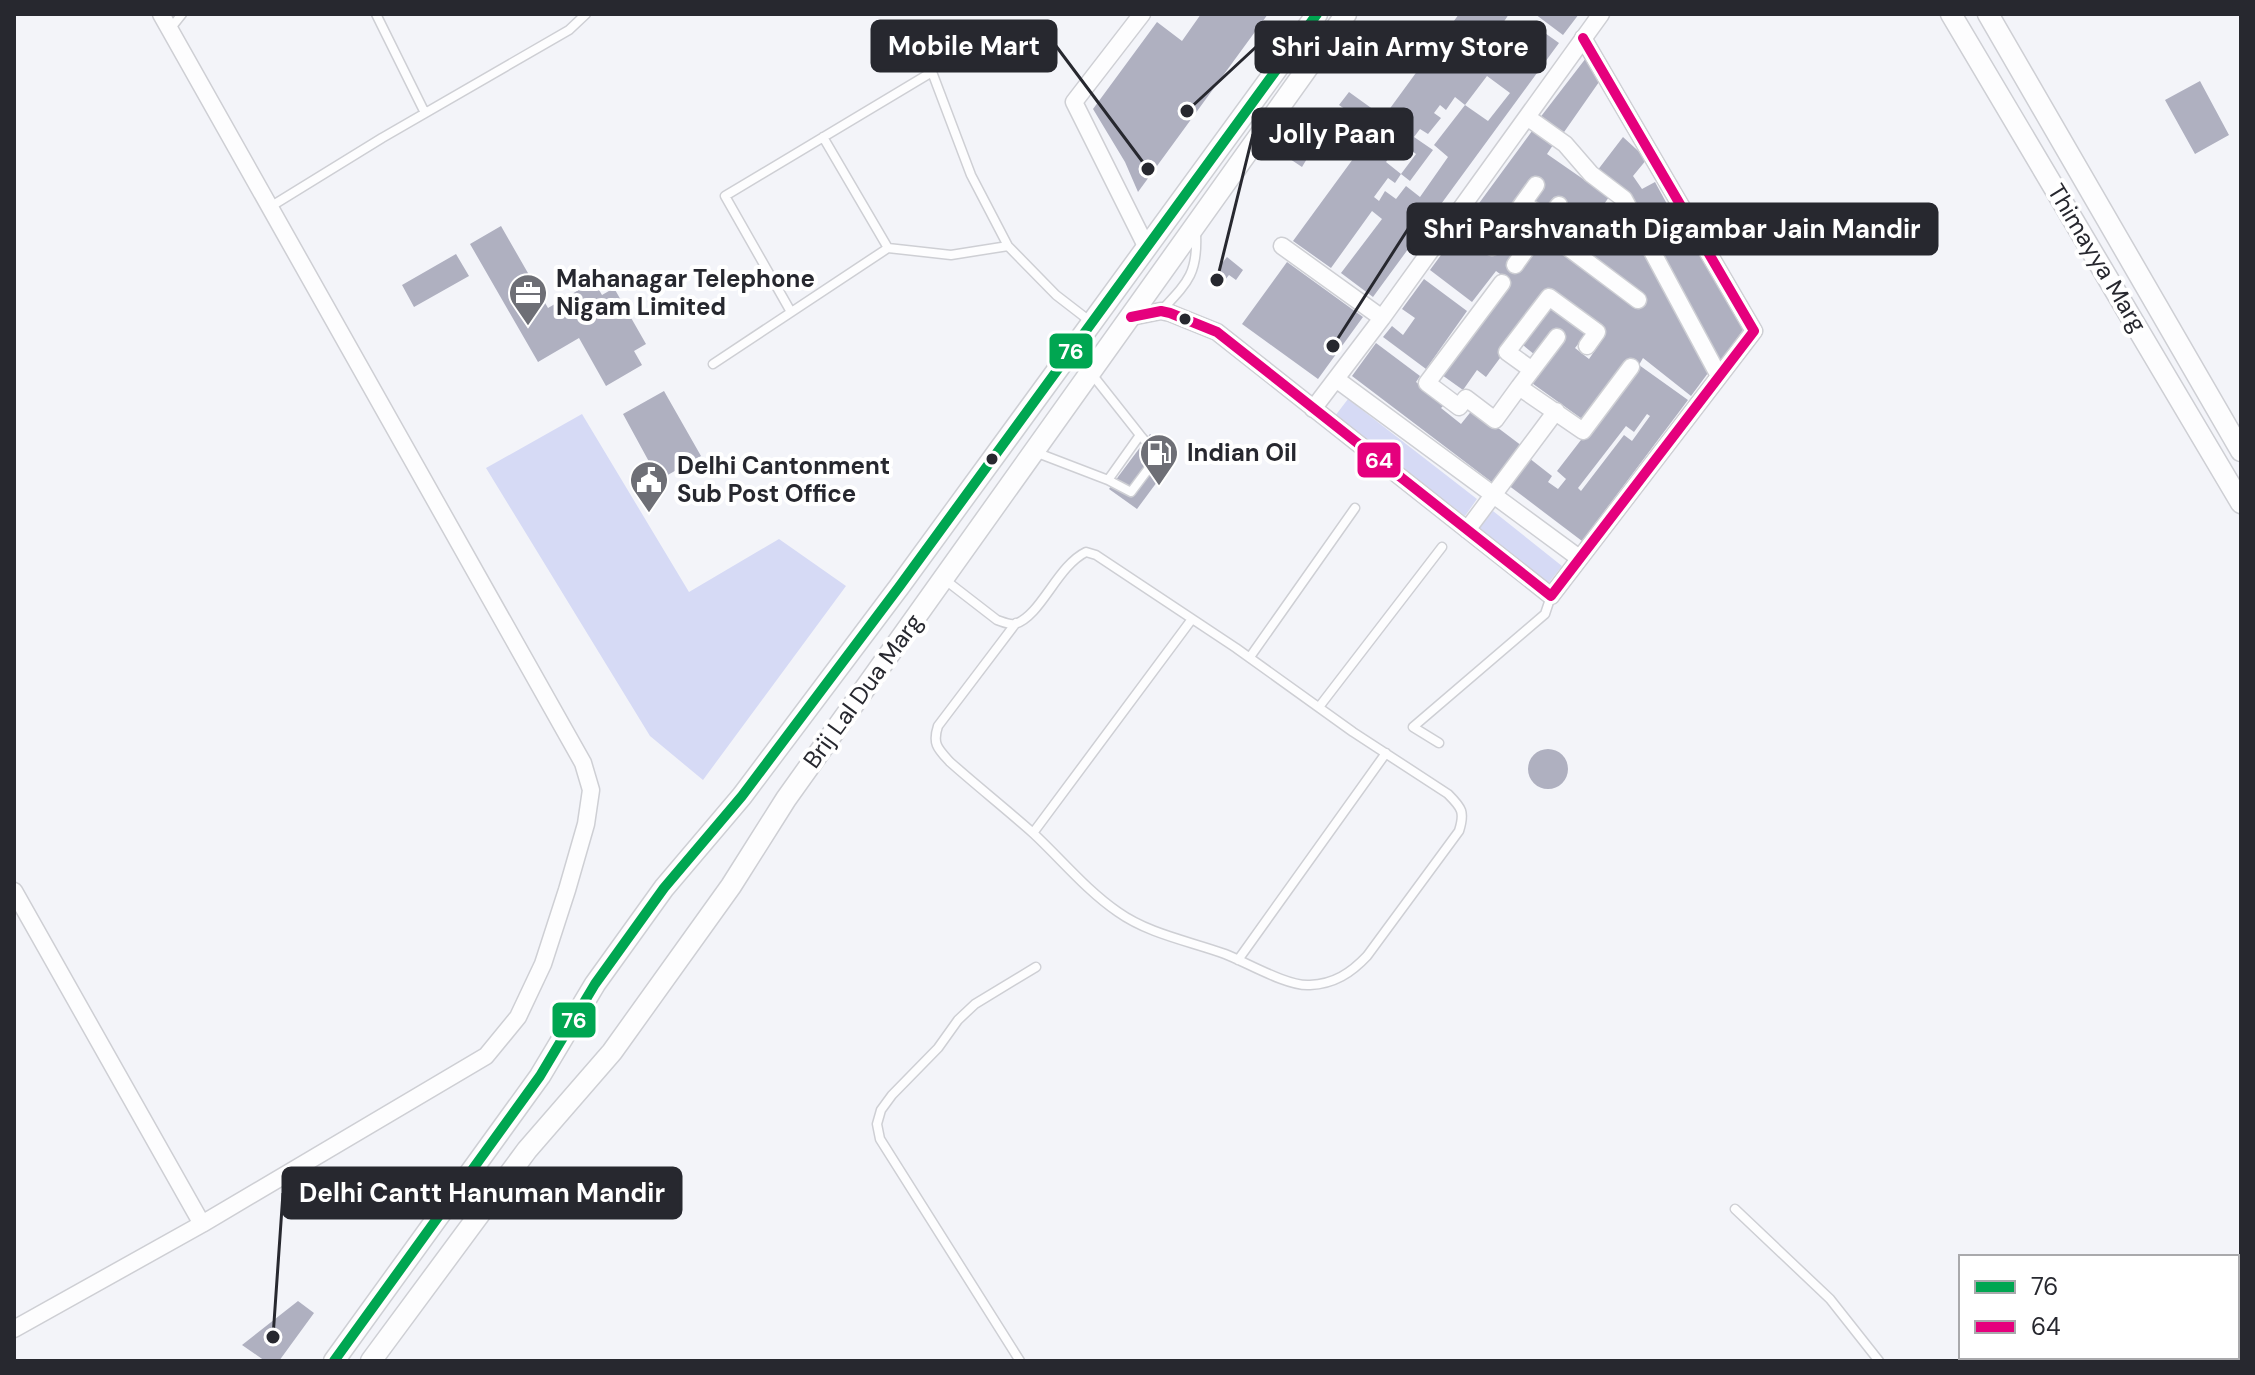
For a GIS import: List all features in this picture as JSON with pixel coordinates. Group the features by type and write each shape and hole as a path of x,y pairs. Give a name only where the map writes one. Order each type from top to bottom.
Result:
{"street":[{"path":"14,1329 202,1224 486,1056 518,1017 543,964 586,824 591,790 583,763 161,14"},
{"path":"1142,14 1074,102 1147,248"},
{"name":"Brij Lal Dua Marg","path":"334,1361 540,1076 595,984 647,912 742,796 899,587 1317,14"},
{"name":"Brij Lal Dua Marg","path":"371,1361 527,1150 612,1052 731,886 786,799 1346,14"},
{"path":"1313,409 1601,14"},
{"name":"Thimayya Marg","path":"1951,14 2241,503"},
{"name":"Thimayya Marg","path":"1988,14 2241,451"},
{"path":"1131,317 1161,311 1201,323 1217,332 1551,596 1754,331 1583,38"},
{"path":"1527,117 1565,144 1591,174 1624,199 1719,376"},
{"path":"1492,247 1536,185"},
{"path":"1523,203 1544,224 1638,300"},
{"path":"1515,265 1559,205"},
{"path":"1282,246 1382,318"},
{"path":"1502,283 1427,383 1459,407 1466,398 1495,420 1557,337"},
{"path":"1532,370 1507,352 1549,297 1597,332 1587,346"},
{"path":"1519,387 1583,431 1631,367"},
{"path":"1336,379 1579,558"},
{"path":"1467,530 1556,411"},
{"path":"2204,439 2227,427"},
{"path":"14,891 202,1224"}],"lane":[{"path":"170,30 182,14"},
{"path":"376,14 425,113"},
{"path":"270,207 569,30 586,14"},
{"path":"791,312 725,196 932,72 971,175 1008,246 1056,295 1092,323"},
{"path":"823,137 888,248"},
{"path":"1161,311 1186,284 1197,257 1196,225"},
{"path":"713,364 888,248 951,255 1008,246"},
{"path":"1035,452 1131,492 1158,456 1091,373"},
{"path":"1108,480 1140,435"},
{"path":"1250,657 1355,508"},
{"path":"1319,707 1442,547"},
{"path":"1086,552 1096,555 1192,619 1448,794 1460,806 1463,818 1459,831 1367,956 1344,977 1308,986 1292,983 1132,921 1087,886 1033,833 939,750 935,737 938,726 1016,623 1030,614 1076,556 1086,552"},
{"path":"944,579 997,620 1006,624 1016,623"},
{"path":"1439,743 1413,727 1545,614 1551,596"},
{"path":"1033,833 1192,619"},
{"path":"1238,960 1386,753"},
{"path":"1020,1361 880,1139 877,1124 881,1110 892,1095 930,1057 958,1020 975,1004 1036,967"},
{"path":"1735,1209 1830,1299 1879,1361"}],"shaded area":[{"path":"1348,399 1477,499 1465,516 1335,416"},
{"path":"582,414 689,592 779,539 846,586 703,780 650,736 486,468"},
{"path":"1493,511 1562,566 1547,585 1477,530"}],"building":[{"path":"1201,14 1268,14 1138,192 1125,162 1093,109 1157,22 1182,41"},
{"path":"1459,14 1509,14 1493,38 1507,48 1528,21 1559,43 1373,297 1341,273 1382,219 1372,211 1331,268 1293,241","holes":["1487,76 1510,93 1488,121 1465,105","1455,97 1465,105 1434,145 1448,157 1420,197 1406,186 1396,199 1385,191 1379,201 1374,197 1388,178 1395,183 1401,174 1410,181 1433,150 1414,137 1420,129 1428,134 1441,118 1434,113 1440,105 1446,110","1400,142 1416,154 1401,174 1386,162"]},
{"path":"1535,14 1579,14 1563,35"},
{"path":"1586,58 1599,82 1562,135 1539,119"},
{"path":"2200,81 2229,135 2195,154 2165,100"},
{"path":"1349,92 1374,110 1365,123 1339,105"},
{"path":"1532,131 1553,145 1547,154 1609,197 1584,233 1590,238 1609,211 1618,217 1603,237 1614,246 1632,223 1643,243 1638,249 1647,257 1711,369 1691,396 1643,358 1639,365 1629,359 1585,421 1529,381 1564,334 1555,329 1535,355 1518,341 1549,300 1590,329 1575,348 1589,359 1605,336 1548,293 1486,377 1477,370 1463,390 1442,375 1511,282 1496,271 1472,302 1430,270","holes":["1536,182 1544,187 1531,206 1541,213 1554,197 1571,209 1555,232 1647,299 1639,309 1538,235 1542,222 1523,208"]},
{"path":"1623,137 1647,159 1633,176 1642,189 1655,182 1679,226 1684,223 1745,327 1719,364 1597,171"},
{"path":"1300,144 1311,152 1302,167 1290,159"},
{"path":"501,226 548,308 594,281 602,295 614,288 646,344 634,351 642,365 606,386 579,338 538,362 470,244"},
{"path":"456,254 469,276 414,307 402,285"},
{"path":"1227,257 1243,270 1236,280 1229,275 1220,286 1213,279"},
{"path":"1287,262 1363,317 1318,379 1242,324"},
{"path":"1424,279 1467,311 1426,369 1383,337 1392,326 1403,335 1415,318 1402,309"},
{"path":"1376,343 1420,376 1416,382 1445,404 1441,408 1461,424 1473,409 1522,446 1493,483 1352,376"},
{"path":"1639,365 1688,400 1582,541 1508,485 1529,458 1552,476 1548,482 1558,489 1566,479 1557,471","holes":["1647,414 1650,416 1632,441 1624,435 1581,491 1578,488 1626,426 1634,432"]},
{"path":"664,391 701,456 659,480 623,414"},
{"path":"1150,434 1177,455 1137,509 1109,489"},
{"path":"1548,749 1562,755 1568,769 1562,783 1548,789 1534,783 1528,769 1534,755"},
{"path":"298,1301 314,1313 279,1361 265,1361 242,1345"}],"transit line":[{"name":"76","path":"334,1361 540,1076 595,984 664,888 742,796 899,587 1317,14"},
{"name":"64","path":"1131,317 1161,311 1217,332 1551,596 1754,331 1583,38"}],"place":[{"name":"Shri Jain Army Store","path":"1187,111"},
{"name":"Mobile Mart","path":"1148,169"},
{"name":"Jolly Paan","path":"1217,280"},
{"name":"Mahanagar Telephone Nigam Limited","path":"528,327"},
{"name":"Shri Parshvanath Digambar Jain Mandir","path":"1333,346"},
{"name":"Indian Oil","path":"1159,487"},
{"name":"Delhi Cantonment Sub Post Office","path":"649,514"},
{"name":"Delhi Cantt Hanuman Mandir","path":"273,1337"}]}
